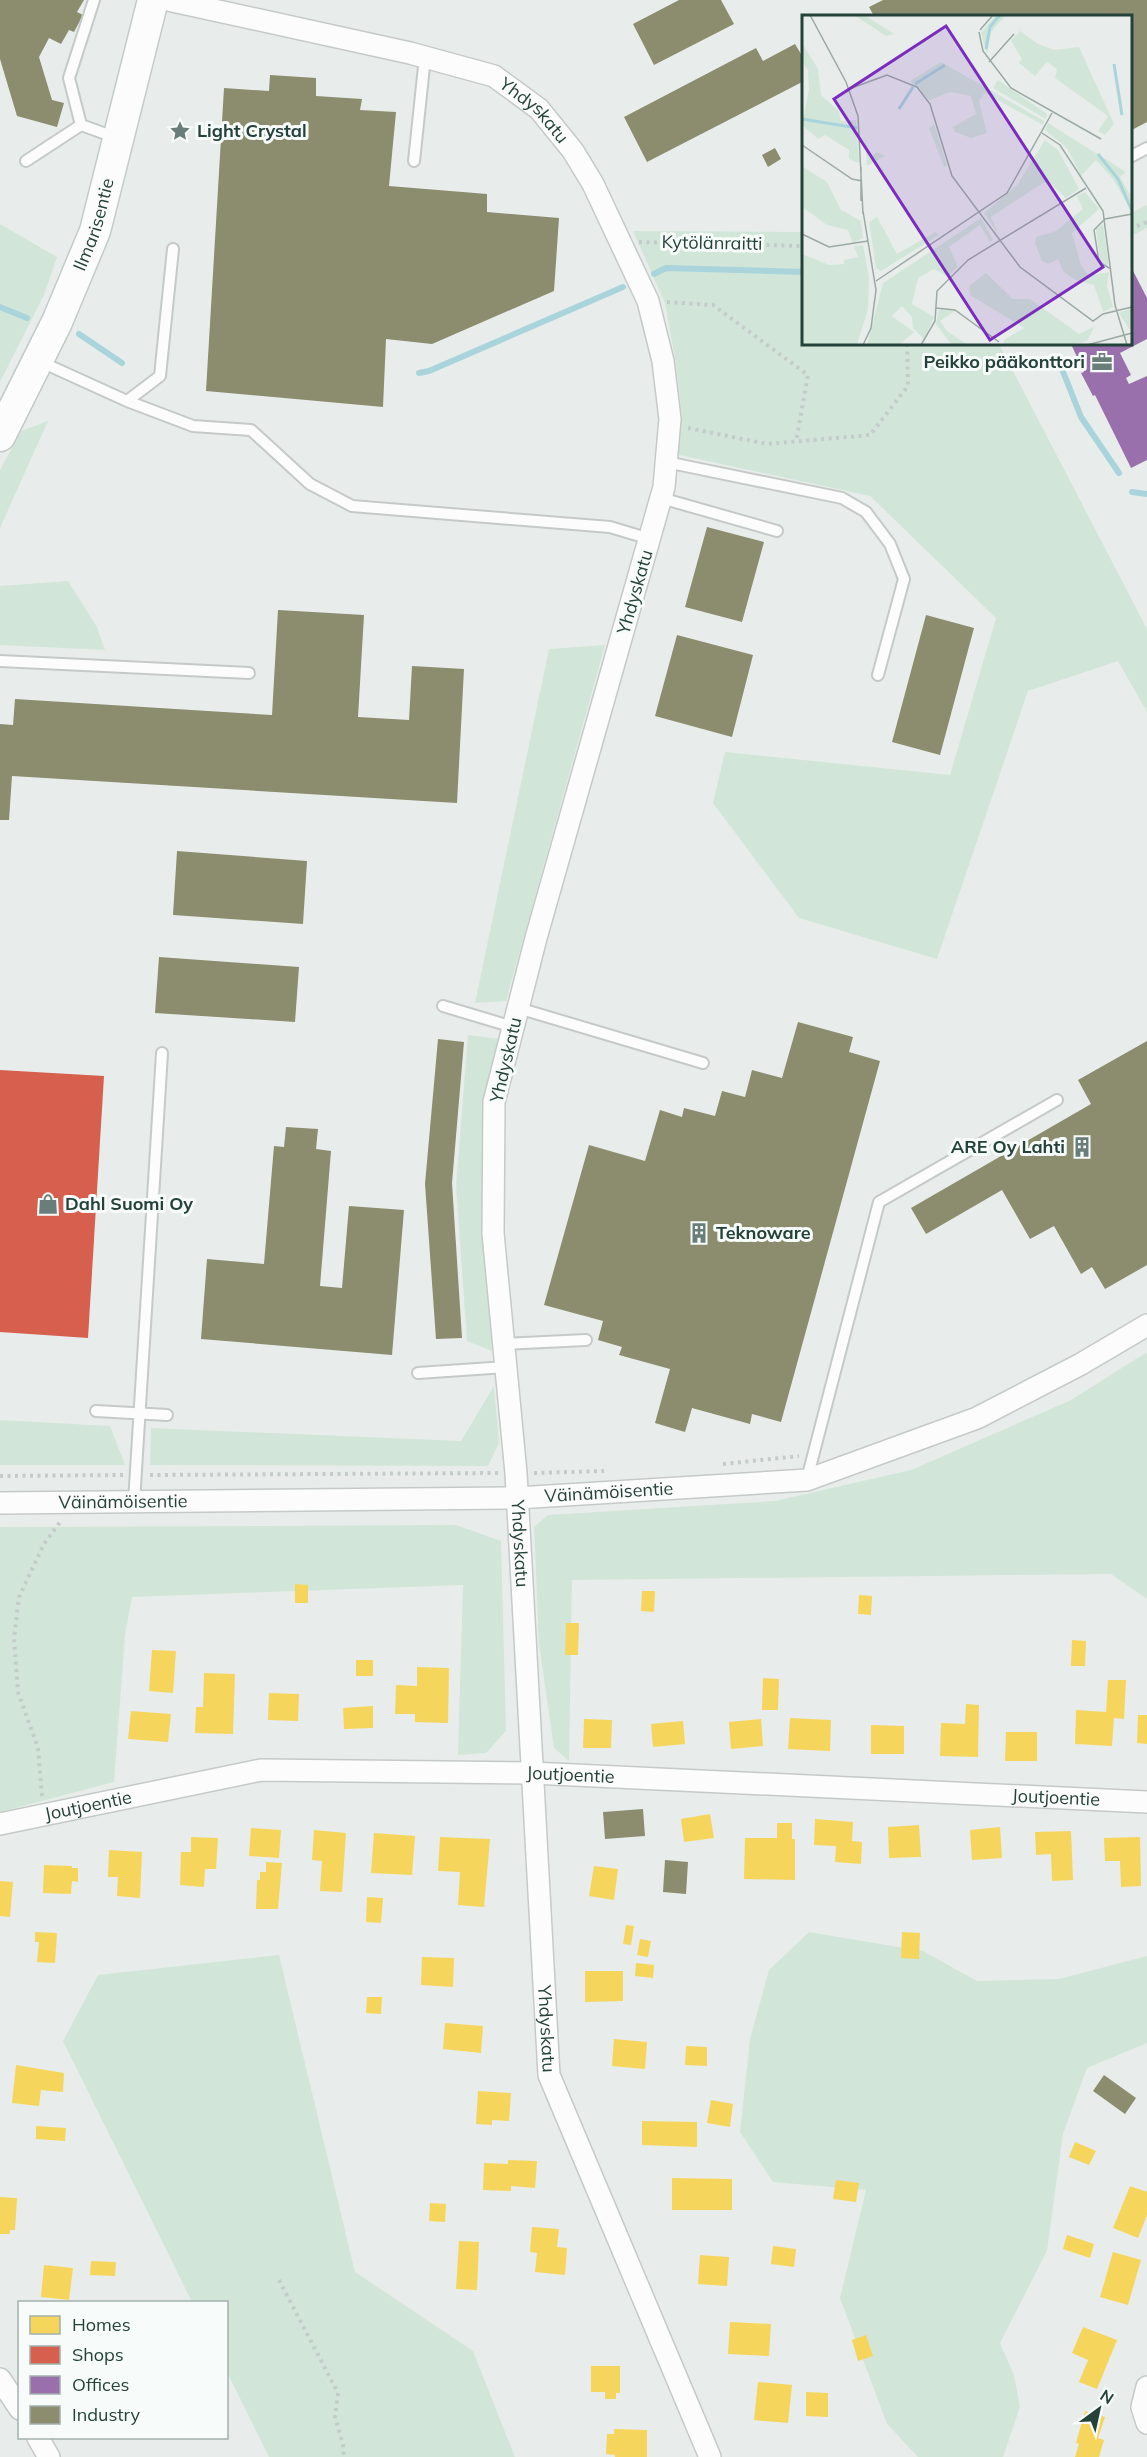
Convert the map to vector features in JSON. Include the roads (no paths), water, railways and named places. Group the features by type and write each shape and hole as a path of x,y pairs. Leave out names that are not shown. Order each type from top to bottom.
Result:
{"street":[{"name":"Ilmarisentie","path":"0,436 57,322 95,231 120,139 153,0"},
{"name":"Yhdyskatu","path":"168,0 228,6 494,76 539,109 583,167 648,302 663,361 670,424 662,498 494,1102 494,1233 518,1498 549,2074 710,2457"},
{"name":"Väinämöisentie","path":"0,1503 518,1498 807,1480 977,1418 1081,1365 1147,1325"},
{"name":"Joutjoentie","path":"0,1824 261,1770 532,1773 1147,1802"},
{"path":"0,2379 18,2406"},
{"path":"1147,2387 1142,2407 1147,2423"},
{"path":"39,2439 49,2457"}],"lane":[{"path":"81,125 69,78 94,0"},
{"path":"414,161 425,57"},
{"path":"81,125 120,139"},
{"path":"26,161 81,125"},
{"path":"1132,156 1147,148"},
{"path":"127,401 160,376 173,249"},
{"path":"38,361 127,401 193,426 251,430 310,484 352,506 610,527 650,540"},
{"path":"666,462 842,498 866,512 890,544 903,579 878,675"},
{"path":"662,498 777,531"},
{"path":"0,661 249,673"},
{"path":"443,1006 516,1017 703,1063"},
{"path":"134,1502 162,1053"},
{"path":"807,1480 879,1202 1057,1100"},
{"path":"504,1344 586,1340"},
{"path":"418,1373 506,1367"},
{"path":"96,1411 167,1415"}],"waterway":[{"path":"654,274 666,268 802,272"},
{"path":"419,373 429,371 623,287"},
{"path":"0,307 27,318"},
{"path":"79,334 122,363"},
{"path":"1060,364 1081,417 1119,473"},
{"path":"1132,492 1147,494"}],"place":[{"name":"Light Crystal","path":"180,131"},
{"name":"Peikko pääkonttori","path":"1102,362"},
{"name":"ARE Oy Lahti","path":"1082,1147"},
{"name":"Dahl Suomi Oy","path":"48,1204"},
{"name":"Teknoware","path":"699,1233"}]}
